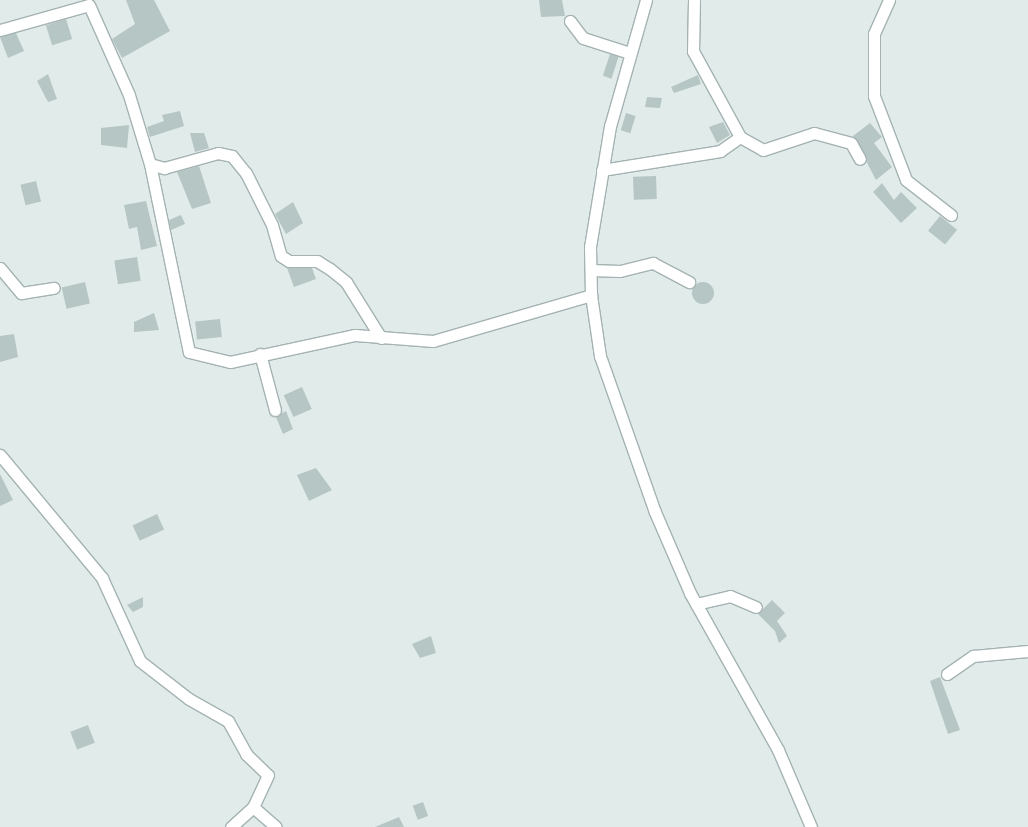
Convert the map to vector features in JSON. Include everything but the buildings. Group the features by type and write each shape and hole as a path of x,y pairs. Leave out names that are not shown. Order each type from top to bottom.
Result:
{"street":[{"path":"646,0 630,53 602,170 590,270 591,295 600,356 655,512 696,604 778,750 811,827"},
{"path":"694,0 692,51 740,137 763,150 814,133 851,143 860,159"},
{"path":"889,0 874,34 874,96 906,180 952,215"},
{"path":"0,30 83,2 95,11 129,95 150,164 189,352 230,362 324,339 381,338 433,341 591,295"},
{"path":"570,21 583,38 630,53"},
{"path":"602,170 720,151 740,137"},
{"path":"150,164 164,168 218,153 232,156 246,173 272,225 280,256 289,261 318,261 341,278 381,338"},
{"path":"590,270 620,271 653,263 689,282"},
{"path":"0,268 22,293 54,288"},
{"path":"260,354 275,410"},
{"path":"0,455 102,578 140,661 189,699 228,720 246,754 268,775 253,807 231,827"},
{"path":"696,604 730,596 756,607"},
{"path":"947,674 973,656 1028,651"},
{"path":"253,807 276,827"}]}
